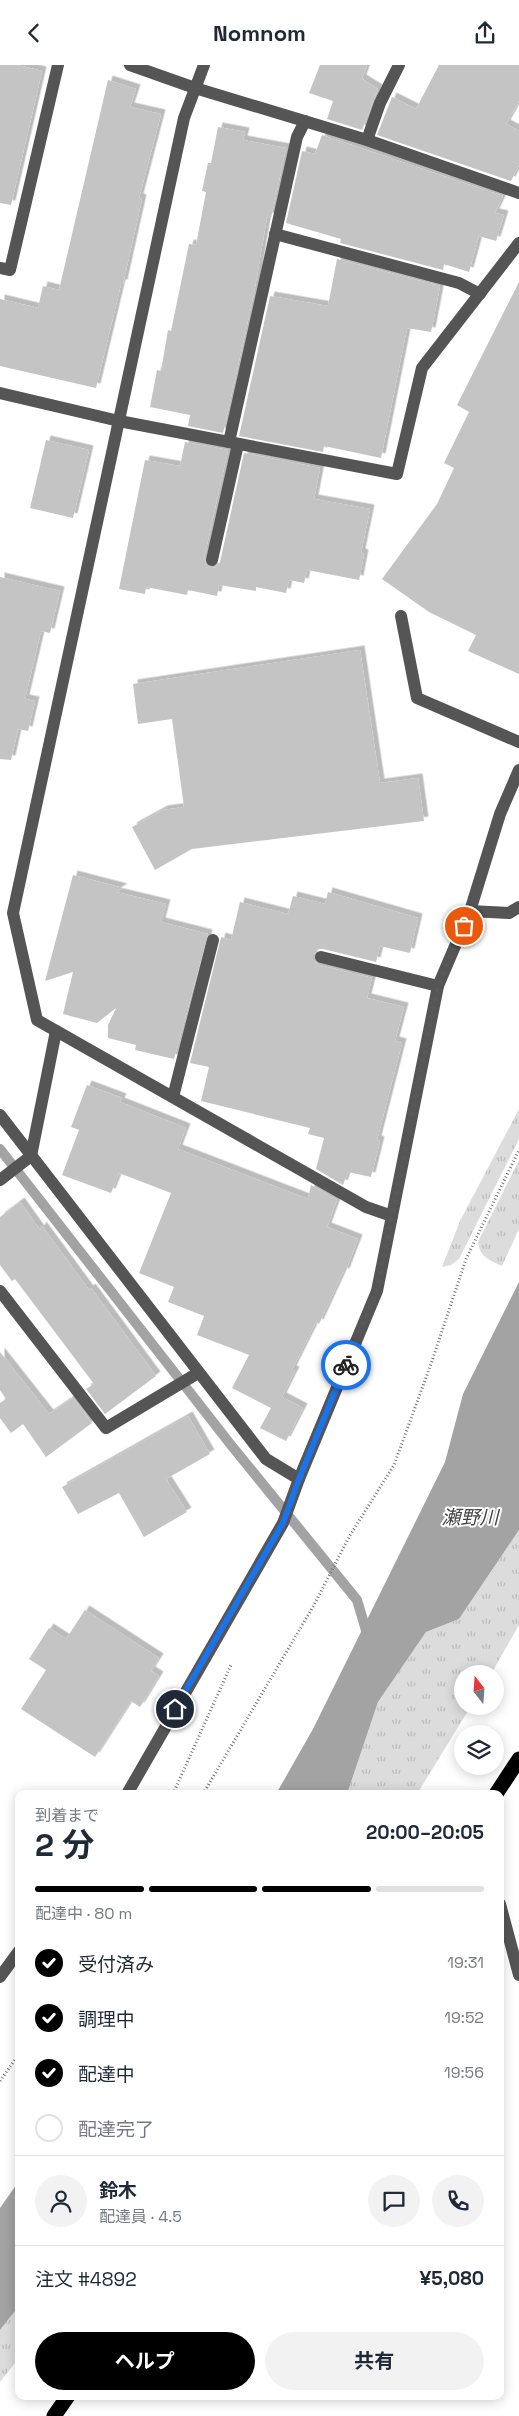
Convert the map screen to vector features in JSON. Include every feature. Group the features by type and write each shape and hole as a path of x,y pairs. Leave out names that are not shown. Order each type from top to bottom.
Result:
{"highway":[{"path":"499,1790 519,1759"},
{"path":"54,2416 65,2400"}],"street":[{"path":"0,268 10,270 58,65"},
{"path":"130,65 195,88 367,140 519,193"},
{"path":"204,65 184,118 13,913 38,1020 366,1207 392,1216"},
{"path":"367,140 380,103 399,65"},
{"path":"212,559 275,234 297,137 305,121"},
{"path":"275,234 458,283 480,294"},
{"path":"0,393 119,421 397,474 422,368 519,243"},
{"path":"401,616 417,698 519,742"},
{"path":"128,1790 283,1523 297,1484 377,1291 438,986 470,911 500,814 519,771"},
{"path":"470,911 509,913 519,907"},
{"path":"173,1097 213,940"},
{"path":"321,957 438,986"},
{"path":"2,1178 31,1156 56,1031"},
{"path":"0,1115 266,1459 297,1484"},
{"path":"0,1291 106,1428 198,1373"},
{"path":"504,1919 519,1975"},
{"path":"0,1977 15,1956"}],"path":[{"path":"205,1790 322,1589 344,1547 394,1465 431,1364 466,1259 519,1150"},
{"path":"0,2081 15,2060"}],"green space":[{"path":"519,1109 519,1139 459,1259 451,1265 442,1267 460,1221"},
{"path":"519,1160 519,1229 502,1266 483,1255 478,1242"},
{"path":"519,1530 519,1625 496,1665 454,1665 454,1715 465,1715 459,1725 454,1725 454,1734 419,1790 348,1790 378,1702 426,1632 459,1619"},
{"path":"15,2311 15,2363 0,2382 0,2330"}],"water":[{"name":"瀬野川","path":"519,1282 519,1530 459,1619 426,1632 378,1702 348,1790 278,1790 313,1729 445,1462 463,1394"},
{"path":"15,2187 15,2311 0,2330 0,2208"}],"building":[{"path":"0,65 17,65 42,71 11,205 0,203"},
{"path":"320,65 367,65 362,79 378,89 362,130 327,119 333,101 309,93"},
{"path":"439,65 519,65 519,101 506,124 519,131 519,165 511,181 377,135 392,97 416,109"},
{"path":"108,80 136,89 130,107 161,114 139,198 142,199 123,284 121,284 96,388 0,366 0,299 38,308 43,286 59,290"},
{"path":"218,127 245,132 243,140 286,148 271,218 267,217 254,293 223,433 188,426 190,415 150,407 157,370 161,371 168,330 171,331 189,244 196,245 206,192 202,191 208,163 211,163"},
{"path":"322,135 503,196 495,213 504,215 496,241 479,236 469,272 444,264 443,270 340,243 341,239 286,223 302,151 315,154"},
{"path":"337,259 440,286 431,332 407,328 381,458 324,446 323,452 239,436 270,296 328,306"},
{"path":"519,282 519,674 468,651 476,635 429,612 382,579 437,504 454,468 444,463 469,412 457,405"},
{"path":"46,440 89,450 73,518 30,508"},
{"path":"185,442 228,450 204,558 207,566 215,568 220,562 244,453 320,468 314,499 370,509 361,553 364,554 359,580 307,570 304,583 289,580 286,593 256,587 256,591 219,585 217,596 188,590 187,595 146,587 145,594 119,589 145,460 180,466"},
{"path":"0,577 60,591 50,633 41,631 25,699 35,701 28,731 18,729 11,760 0,759"},
{"path":"360,650 380,783 418,778 424,821 192,849 155,870 132,827 163,810 184,807 172,719 138,724 133,684"},
{"path":"73,875 123,888 116,892 166,904 161,922 208,934 174,1059 135,1050 136,1045 108,1038 108,1025 116,1008 97,1023 63,1014 73,972 45,981"},
{"path":"328,892 418,918 410,953 380,946 376,962 323,949 318,949 313,955 313,960 319,965 372,978 367,998 404,1007 395,1041 402,1043 377,1140 380,1141 371,1177 348,1172 343,1185 316,1169 324,1138 308,1134 310,1128 201,1101 209,1067 190,1063 221,937 231,940 240,902 288,914 293,896 325,904"},
{"path":"87,1085 122,1098 120,1102 186,1128 178,1149 308,1199 311,1185 337,1200 327,1227 358,1239 345,1273 343,1272 319,1324 316,1322 292,1370 295,1371 282,1397 303,1408 286,1441 260,1428 271,1408 232,1388 249,1355 197,1335 204,1316 168,1302 174,1287 139,1273 171,1193 119,1173 111,1193 62,1175 79,1130 71,1127"},
{"path":"20,1202 40,1230 42,1226 89,1290 91,1288 156,1376 105,1414 86,1389 94,1384 15,1279 12,1281 0,1265 0,1217"},
{"path":"0,1352 49,1414 73,1398 92,1423 46,1457 23,1424 11,1433 0,1418 0,1403 6,1399 0,1390"},
{"path":"188,1416 210,1454 166,1479 187,1512 144,1537 119,1493 78,1514 62,1487"},
{"path":"85,1610 159,1658 151,1671 159,1676 140,1707 131,1701 95,1757 21,1709 46,1670 29,1659 49,1628 66,1639"}],"waterway":[{"path":"0,1149 231,1445 357,1600 368,1637"}],"way so far":[{"path":"346,1365 377,1291 438,986 464,926"}],"route":[{"path":"175,1709 283,1523 346,1365"}]}
